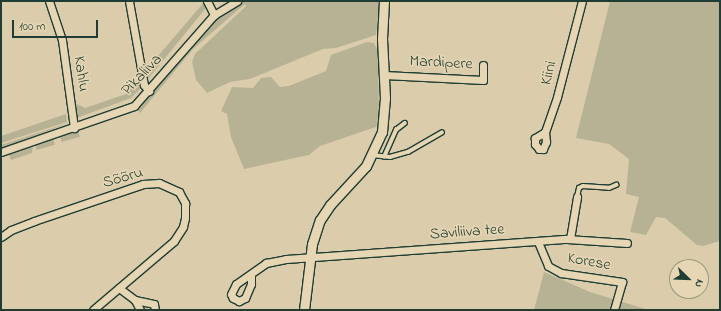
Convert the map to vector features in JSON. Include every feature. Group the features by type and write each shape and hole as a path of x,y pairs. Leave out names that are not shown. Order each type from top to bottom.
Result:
{"street":[{"name":"Kahlu","path":"49,1 62,40 74,128"},
{"path":"129,1 144,85 149,91"},
{"path":"208,1 214,15"},
{"name":"Pikaliiva","path":"1,152 127,109 149,91 214,15 237,1"},
{"path":"304,310 309,257 315,232 324,213 372,155 384,119 384,1"},
{"name":"Kiini","path":"545,132 535,138 535,144 541,150 546,142 545,132 557,97 582,1"},
{"name":"Mardipere","path":"384,75 483,80 483,66"},
{"name":"Sõõru","path":"1,237 11,230 34,221 143,184 167,185 180,192 185,203 183,227 174,241 93,310"},
{"path":"570,239 576,197"},
{"name":"Saviliiva tee","path":"251,274 266,263 309,257 570,239 627,243"},
{"name":"Korese","path":"538,242 548,266 561,273 622,282 614,310"},
{"path":"119,288 135,300 154,304 155,310"},
{"path":"135,300 140,310"}],"lane":[{"path":"384,157 396,130 405,123"},
{"path":"372,155 384,157 408,152 442,132"},
{"path":"576,197 579,188 583,186 609,188 616,185"}],"shaded area":[{"path":"205,1 206,8 148,79 146,70"},
{"path":"243,1 380,1 376,35 336,48 323,49 250,79 230,82 207,93 196,80 192,62 195,54 246,6 245,4 193,49 140,113 136,107 166,77 209,25 226,10"},
{"path":"610,1 720,1 720,241 703,246 697,245 665,218 656,217 646,235 630,232 639,197 626,194 629,159 609,144 576,138"},
{"path":"367,42 374,43 378,51 379,114 376,127 320,146 309,155 244,169 231,137 227,114 221,111 232,87 253,88 261,78 271,77 280,87 289,86 326,71 331,55"},
{"path":"140,77 142,87 131,98 74,119 73,106 77,104 85,108 126,94"},
{"path":"66,114 67,122 1,143 1,136"},
{"path":"71,122 4,148 1,147 1,145"},
{"path":"78,130 80,137 62,142 60,135"},
{"path":"53,138 55,145 37,150 35,143"},
{"path":"33,145 32,153 11,160 8,153"},
{"path":"544,272 590,292 649,310 534,310"}]}
